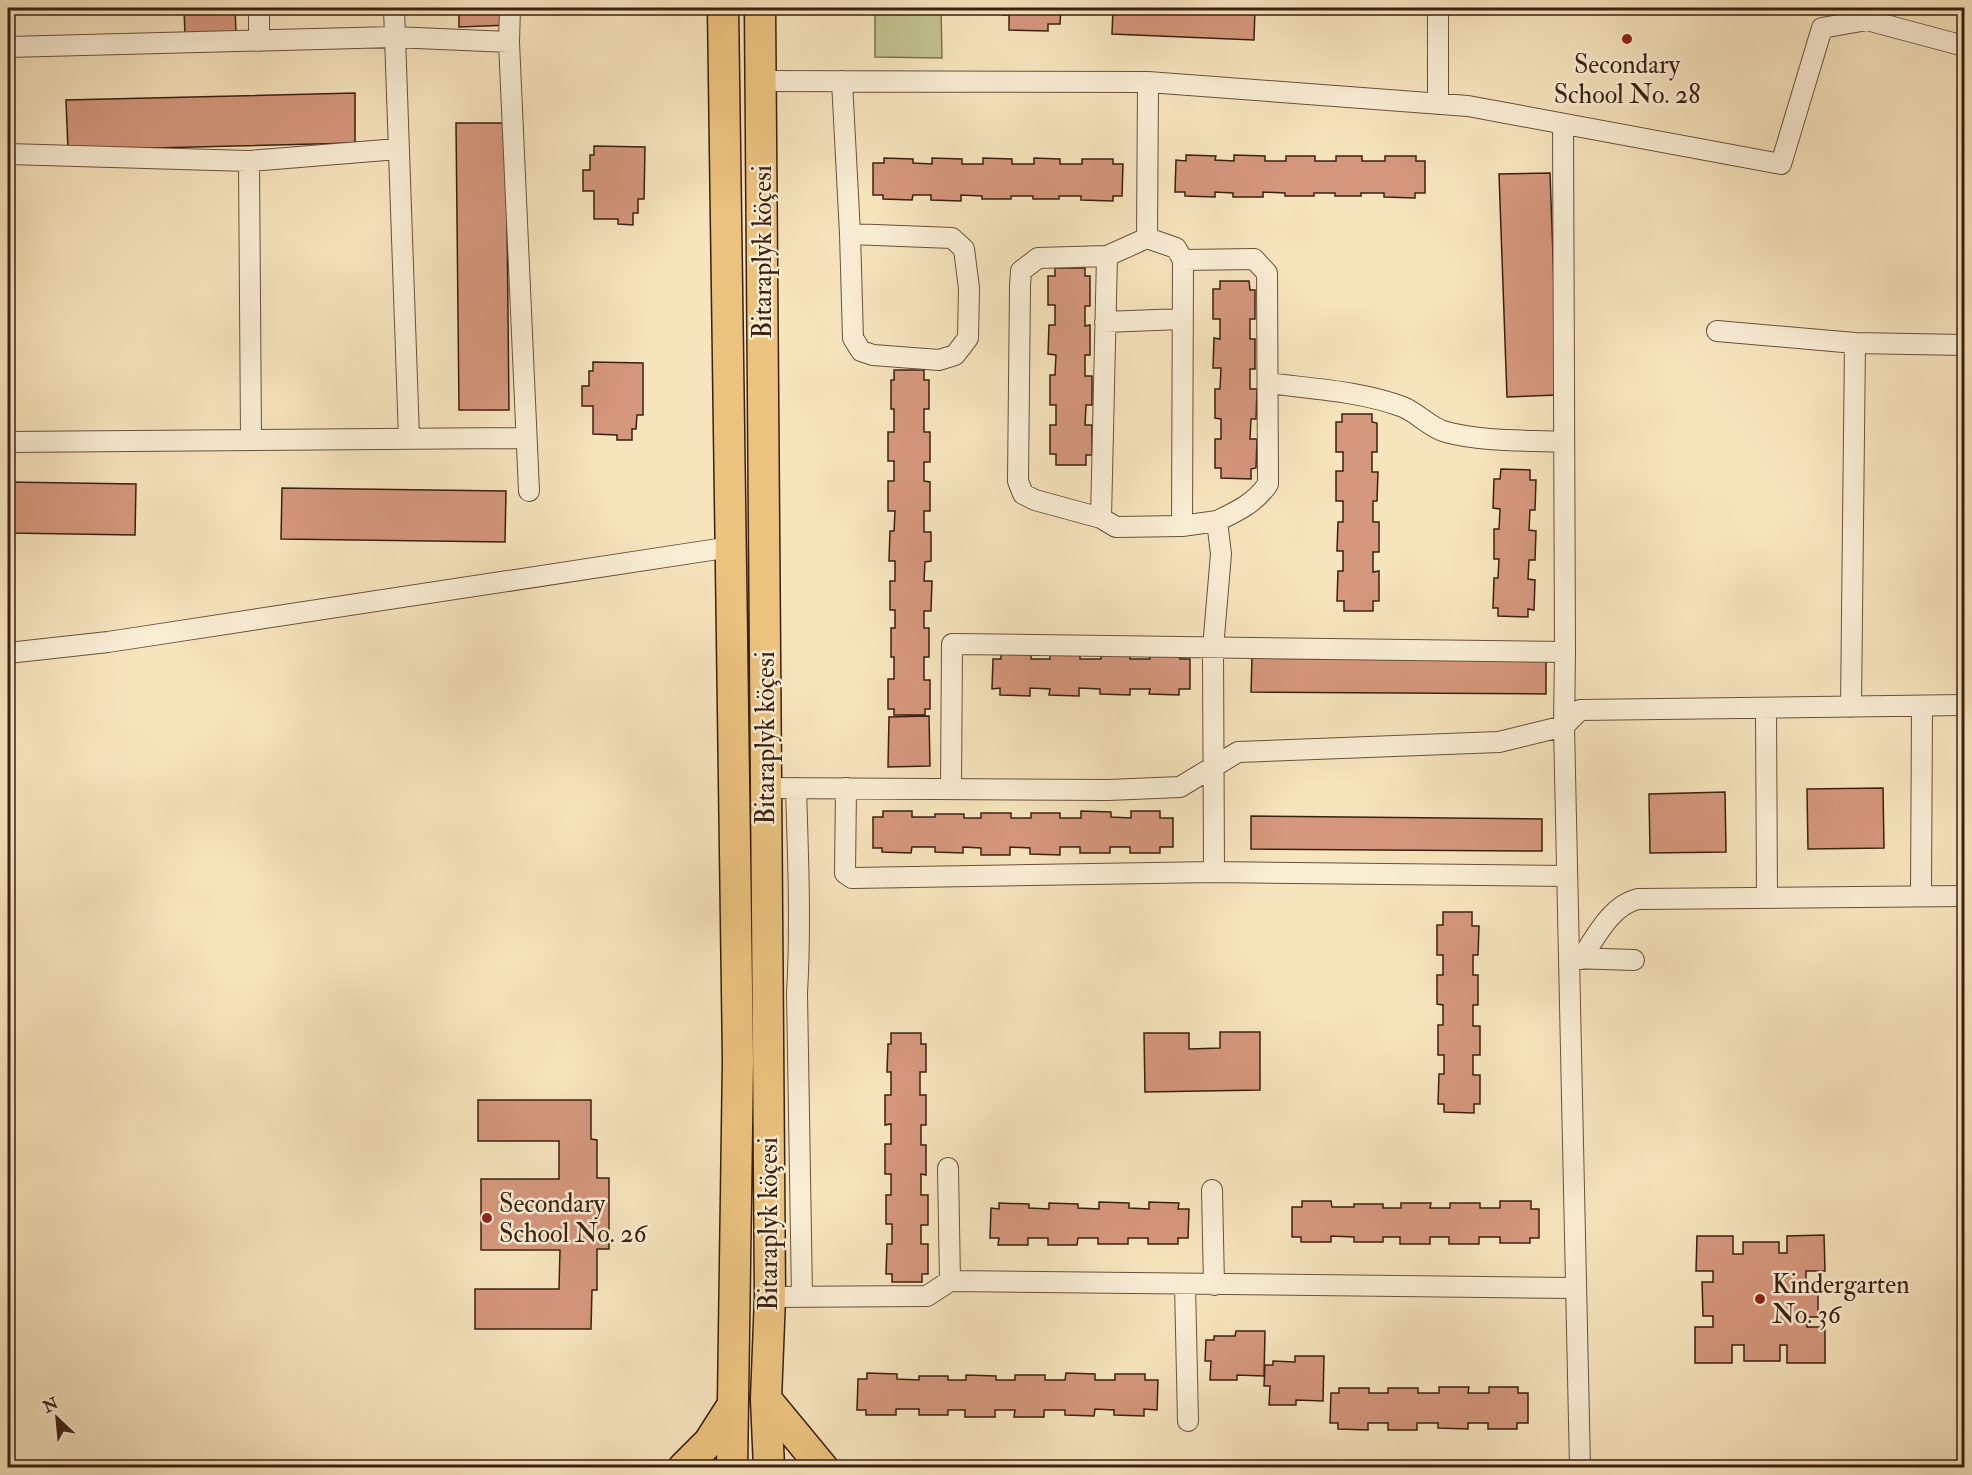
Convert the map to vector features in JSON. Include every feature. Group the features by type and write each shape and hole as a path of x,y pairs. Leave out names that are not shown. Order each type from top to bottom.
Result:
{"highway":[{"name":"Bitaraplyk köçesi","path":"723,8 738,1060 732,1467"},
{"name":"Bitaraplyk köçesi","path":"760,8 770,1297 766,1399 769,1467"},
{"path":"766,1399 823,1467"},
{"path":"683,1467 709,1442 732,1406"}],"street":[{"path":"259,8 259,41"},
{"path":"394,8 409,438"},
{"path":"510,8 509,42 529,491"},
{"path":"1437,8 1438,104"},
{"path":"760,81 1148,82 1468,106 1781,164 1822,28 1867,20 1965,46"},
{"path":"8,47 394,37 509,42"},
{"path":"842,81 853,338 861,351 873,355 939,360 955,355 968,338 969,288 964,249 952,238 850,234"},
{"path":"1147,238 1148,82"},
{"path":"1563,124 1564,726 1567,876 1575,958 1576,1288 1580,1467"},
{"path":"8,154 249,161 399,149"},
{"path":"249,161 251,440"},
{"path":"1182,526 1183,260 1176,248 1147,238 1107,256 1038,258 1021,271 1017,482 1023,494 1035,500 1101,518 1116,527 1182,526 1217,521 1259,497 1268,484 1267,273 1254,259 1183,260"},
{"path":"1101,518 1107,256"},
{"path":"1105,322 1181,319"},
{"path":"1718,332 1855,343 1965,345"},
{"path":"1851,707 1855,343"},
{"path":"1268,383 1355,395 1386,402 1405,408 1444,432 1482,437 1564,442"},
{"path":"8,441 526,438"},
{"path":"1214,872 1213,648 1221,554 1217,521"},
{"path":"8,653 108,642 731,547"},
{"path":"951,789 952,645 1565,652"},
{"path":"766,788 1108,790 1180,787 1238,752 1499,741 1564,726 1580,710 1965,705"},
{"path":"1921,896 1922,706"},
{"path":"1766,708 1767,898"},
{"path":"796,788 799,887 797,993 802,1297"},
{"path":"846,788 845,873 852,878 1214,872 1567,876"},
{"path":"1575,958 1614,913 1628,901 1638,899 1965,896"},
{"path":"1575,958 1634,960"},
{"path":"948,1168 950,1281"},
{"path":"1212,1190 1214,1285"},
{"path":"770,1297 927,1296 950,1281 1576,1288"},
{"path":"1185,1285 1188,1421"}],"green space":[{"path":"875,8 941,8 942,58 875,57"}],"building":[{"path":"184,8 235,8 236,34 185,36"},
{"path":"459,8 510,8 510,25 459,27"},
{"path":"1003,8 1061,8 1060,24 1048,24 1048,31 1009,30 1009,15 1003,15"},
{"path":"1113,8 1255,8 1254,40 1112,34"},
{"path":"355,93 355,143 68,150 66,100"},
{"path":"456,123 506,123 509,410 459,410"},
{"path":"594,146 645,147 644,199 638,199 638,213 633,213 633,225 618,224 618,219 594,219 594,191 583,191 583,170 590,170 590,155 594,155"},
{"path":"1186,155 1216,156 1215,160 1234,161 1234,155 1265,156 1265,161 1286,161 1286,156 1315,156 1315,161 1336,161 1336,156 1362,156 1362,161 1385,161 1385,156 1416,156 1416,161 1425,161 1425,193 1415,193 1415,198 1384,197 1384,193 1361,193 1361,196 1314,193 1314,196 1285,196 1285,193 1263,192 1263,197 1233,197 1233,193 1215,192 1215,197 1185,196 1185,192 1175,192 1176,160 1186,161"},
{"path":"884,158 913,159 913,163 932,164 932,158 962,159 962,164 983,164 983,158 1012,159 1012,164 1034,164 1034,158 1060,159 1060,164 1082,164 1082,159 1113,159 1113,164 1123,164 1122,196 1113,196 1113,201 1081,200 1081,196 1059,196 1059,199 1011,196 1011,199 982,199 982,196 961,195 961,201 931,200 931,195 913,195 912,200 883,199 883,195 873,195 873,163 884,163"},
{"path":"1550,173 1558,395 1507,397 1499,174"},
{"path":"1055,268 1085,268 1085,276 1090,276 1090,306 1085,306 1085,326 1090,325 1090,355 1085,355 1085,376 1092,376 1092,405 1086,405 1085,425 1092,425 1092,455 1086,455 1086,465 1056,465 1056,454 1050,454 1050,425 1056,425 1056,405 1050,405 1050,375 1055,375 1056,355 1048,354 1049,325 1055,325 1055,305 1048,305 1048,276 1055,276"},
{"path":"1220,281 1249,281 1250,290 1255,290 1255,319 1250,319 1250,339 1255,339 1255,369 1250,369 1250,389 1257,389 1256,419 1251,419 1250,439 1257,439 1256,468 1251,469 1251,479 1221,478 1221,468 1215,468 1215,439 1221,439 1221,419 1215,418 1215,389 1220,389 1221,368 1213,368 1214,338 1220,339 1220,319 1213,319 1213,289 1220,289"},
{"path":"593,362 643,363 643,415 637,415 636,429 632,429 632,440 617,440 617,435 593,434 593,406 582,406 582,386 589,386 589,371 593,371"},
{"path":"894,370 924,370 924,380 929,380 929,409 924,409 924,432 930,432 930,462 924,462 924,481 930,482 930,511 924,511 924,532 931,532 931,561 925,562 924,581 932,581 931,611 924,611 924,628 929,628 929,657 924,657 924,680 930,680 930,709 925,709 925,715 894,715 894,709 888,709 888,679 894,679 891,628 895,628 895,610 890,610 890,581 895,581 895,561 889,561 890,531 894,531 895,511 888,511 888,481 894,481 894,461 888,461 888,432 894,432 891,380 894,380"},
{"path":"1342,414 1372,414 1372,422 1377,423 1377,452 1372,452 1372,472 1378,472 1377,501 1373,501 1373,522 1379,522 1379,552 1373,552 1373,572 1379,571 1379,601 1373,601 1373,611 1344,611 1344,601 1337,601 1338,571 1343,571 1343,551 1337,551 1338,522 1343,522 1343,501 1336,501 1336,471 1343,471 1343,452 1336,452 1336,422 1342,422"},
{"path":"1501,469 1530,470 1530,480 1536,480 1535,510 1530,510 1529,530 1536,531 1535,560 1529,560 1528,579 1535,580 1534,610 1528,609 1528,617 1498,616 1498,608 1493,608 1494,578 1498,578 1499,559 1494,559 1494,529 1499,529 1500,509 1493,508 1494,479 1500,479"},
{"path":"8,482 136,484 135,535 8,533"},
{"path":"282,488 506,491 505,542 281,539"},
{"path":"1101,652 1130,653 1130,659 1150,659 1150,653 1180,653 1180,659 1190,659 1190,689 1179,689 1179,695 1149,694 1150,689 1130,689 1130,695 1100,694 1100,689 1079,688 1079,696 1049,695 1050,689 1030,688 1030,696 1000,695 1000,688 992,689 993,659 1001,659 1001,654 1031,654 1031,659 1050,659 1050,653 1080,654 1080,659 1101,659"},
{"path":"1252,658 1546,661 1546,694 1251,692"},
{"path":"929,716 930,766 888,767 889,717"},
{"path":"1883,788 1884,848 1808,849 1807,789"},
{"path":"1725,792 1726,852 1650,853 1649,794"},
{"path":"883,811 912,811 912,817 964,814 964,818 981,818 981,813 1011,813 1011,818 1031,818 1031,813 1060,813 1060,818 1081,818 1081,811 1111,812 1111,817 1131,818 1131,811 1160,811 1160,818 1173,818 1173,847 1160,847 1160,853 1130,853 1130,847 1110,847 1110,853 1080,853 1080,847 1060,847 1060,855 1030,854 1030,848 1010,847 1010,855 981,855 981,848 963,847 963,853 935,852 935,847 912,847 911,853 882,852 882,848 873,848 873,817 883,817"},
{"path":"1251,816 1542,819 1542,851 1251,849"},
{"path":"1443,912 1472,912 1472,926 1479,926 1478,955 1473,955 1473,975 1478,975 1478,1005 1473,1005 1473,1026 1480,1026 1480,1055 1473,1055 1473,1075 1480,1075 1480,1104 1474,1104 1474,1113 1444,1112 1444,1104 1438,1104 1439,1074 1444,1074 1444,1055 1438,1055 1438,1025 1443,1025 1443,1005 1437,1004 1437,975 1443,975 1443,955 1437,955 1437,925 1443,925"},
{"path":"1220,1032 1260,1032 1260,1090 1145,1092 1144,1033 1189,1033 1189,1049 1220,1048"},
{"path":"891,1033 921,1033 921,1044 926,1044 926,1072 920,1072 920,1095 926,1095 926,1125 921,1125 921,1145 926,1145 926,1175 921,1174 921,1195 928,1195 928,1225 921,1225 921,1244 928,1244 928,1274 922,1274 922,1282 892,1282 892,1274 886,1274 887,1244 892,1244 892,1224 886,1224 886,1195 891,1195 891,1174 885,1174 885,1144 891,1144 891,1124 885,1125 885,1095 891,1095 891,1072 887,1072 888,1044 891,1044"},
{"path":"478,1100 591,1100 591,1139 597,1140 597,1178 609,1178 609,1249 597,1249 597,1290 592,1290 591,1329 475,1329 475,1289 559,1289 560,1250 481,1250 481,1179 559,1179 559,1141 478,1141"},
{"path":"1302,1201 1331,1201 1332,1207 1383,1204 1383,1208 1401,1208 1401,1203 1431,1203 1430,1208 1450,1208 1450,1203 1480,1203 1480,1208 1500,1208 1500,1201 1531,1201 1531,1209 1539,1209 1539,1238 1530,1238 1530,1243 1500,1243 1500,1237 1479,1237 1479,1244 1449,1244 1449,1237 1430,1237 1430,1244 1400,1244 1400,1237 1383,1237 1383,1242 1354,1242 1354,1237 1331,1236 1331,1242 1301,1242 1301,1237 1292,1237 1292,1207 1302,1207"},
{"path":"1099,1202 1129,1203 1129,1208 1149,1209 1149,1202 1179,1203 1178,1209 1189,1209 1188,1238 1178,1238 1178,1244 1148,1244 1148,1238 1128,1238 1128,1244 1098,1244 1098,1238 1078,1238 1077,1245 1048,1245 1048,1238 1028,1238 1028,1245 998,1245 999,1238 990,1238 991,1208 999,1209 999,1203 1029,1204 1029,1208 1049,1209 1049,1203 1078,1204 1078,1208 1099,1209"},
{"name":"Kindergarten No. 36","path":"1824,1235 1825,1271 1806,1271 1806,1283 1818,1283 1818,1317 1807,1317 1807,1327 1825,1327 1825,1363 1787,1363 1787,1345 1780,1345 1780,1361 1744,1361 1744,1345 1732,1345 1732,1363 1695,1363 1695,1327 1713,1327 1713,1316 1703,1316 1702,1282 1713,1282 1713,1271 1696,1271 1697,1236 1733,1236 1733,1254 1743,1254 1743,1242 1779,1242 1779,1253 1787,1253 1787,1236"},
{"path":"1236,1331 1265,1331 1264,1376 1237,1375 1237,1380 1210,1380 1211,1361 1205,1361 1206,1340 1214,1340 1214,1336 1235,1336"},
{"path":"1295,1356 1324,1356 1323,1401 1296,1400 1296,1405 1269,1405 1270,1386 1264,1386 1265,1365 1273,1365 1273,1361 1295,1362"},
{"path":"867,1373 897,1374 897,1379 919,1380 919,1376 948,1376 948,1380 966,1380 966,1375 996,1376 996,1380 1015,1380 1015,1375 1045,1375 1045,1380 1065,1380 1066,1373 1095,1374 1095,1380 1115,1380 1115,1374 1145,1374 1145,1380 1158,1380 1157,1410 1144,1409 1144,1416 1114,1415 1114,1410 1095,1409 1094,1416 1065,1415 1065,1410 1044,1410 1044,1417 1014,1417 1015,1410 995,1410 995,1417 965,1417 965,1410 948,1410 948,1415 919,1415 919,1409 896,1409 896,1415 866,1415 866,1410 857,1410 858,1379 867,1379"},
{"path":"1439,1387 1469,1387 1468,1393 1489,1393 1489,1387 1518,1387 1518,1393 1528,1393 1528,1423 1517,1423 1517,1429 1488,1429 1488,1423 1468,1423 1468,1429 1438,1428 1438,1423 1417,1423 1417,1430 1388,1430 1388,1423 1368,1423 1368,1430 1338,1429 1338,1423 1330,1423 1331,1393 1339,1393 1339,1388 1369,1388 1369,1393 1388,1393 1388,1388 1418,1388 1418,1393 1439,1393"}],"place":[{"name":"Secondary School No. 28","path":"1627,39"},
{"name":"Secondary School No. 26","path":"487,1218"},
{"name":"Kindergarten No. 36","path":"1760,1299"}]}
